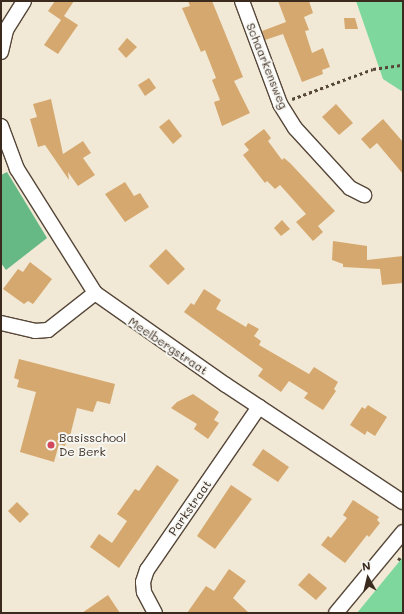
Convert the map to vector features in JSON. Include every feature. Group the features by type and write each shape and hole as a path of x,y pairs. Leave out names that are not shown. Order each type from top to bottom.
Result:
{"street":[{"path":"1,52 4,33 24,1"},
{"name":"Schaarkensweg","path":"242,1 280,104 295,128 335,174 350,188 364,194"},
{"name":"Meelbergstraat","path":"1,126 17,168 95,293 259,407 403,502"},
{"path":"1,323 35,331 48,330 95,293"},
{"name":"Parkstraat","path":"155,613 144,592 143,582 147,570 259,407"},
{"path":"336,613 403,532"}],"path":[{"path":"280,104 373,69 403,64"}],"green space":[{"path":"356,1 403,1 403,92 383,79"},
{"path":"7,172 47,238 6,270 1,263 1,175"},
{"path":"403,557 403,613 357,613"}],"building":[{"path":"55,1 74,1 64,16 78,25 58,54 44,45 61,20 48,11"},
{"path":"188,1 212,1 243,77 234,81 250,113 222,126 214,102 220,100 212,80 216,78 205,50 201,52 182,8 190,6"},
{"path":"278,1 309,1 313,13 304,17 309,30 305,31 312,53 323,48 330,67 322,70 323,74 302,82 283,34 265,40 262,31 286,22"},
{"path":"344,18 355,18 358,29 345,29"},
{"path":"127,38 137,47 126,58 118,49"},
{"path":"149,78 156,88 145,96 138,85"},
{"path":"51,99 63,154 83,141 91,153 83,158 95,175 78,186 68,172 69,180 45,145 38,147 30,119 37,117 33,104"},
{"path":"336,104 353,123 339,135 322,117"},
{"path":"169,119 182,136 173,144 159,127"},
{"path":"383,119 403,142 403,174 377,143 370,149 361,139"},
{"path":"264,129 271,138 268,141 282,160 284,158 290,163 335,211 318,226 323,232 313,241 296,222 306,214 280,185 275,189 267,181 265,183 243,155 249,150 244,144"},
{"path":"125,182 134,196 140,193 149,207 125,222 105,194"},
{"path":"282,220 290,229 281,236 274,228"},
{"path":"333,241 367,246 367,260 403,256 403,283 382,285 380,269 343,267 343,264 332,260"},
{"path":"166,249 185,269 168,285 149,266"},
{"path":"30,262 52,279 33,304 28,301 24,304 3,289 18,269 23,272"},
{"path":"204,289 221,300 216,309 246,327 248,323 259,329 254,336 261,341 259,345 309,374 314,367 338,382 334,389 336,391 323,410 304,398 308,393 289,381 281,392 258,376 263,369 184,312 191,303 194,305"},
{"path":"19,359 115,384 110,404 97,401 93,412 77,408 69,440 67,439 65,446 59,444 54,462 20,452 36,392 17,387 19,380 14,378"},
{"path":"193,394 219,412 214,420 219,423 208,439 194,429 197,424 171,408 177,402"},
{"path":"368,405 387,417 375,436 367,431 365,435 350,425 362,407 365,409"},
{"path":"263,449 289,467 278,482 252,465"},
{"path":"157,465 179,480 119,568 90,547 99,534 112,543 127,521 117,514 135,489 139,491"},
{"path":"231,485 252,499 215,549 197,536"},
{"path":"353,500 379,517 377,520 380,523 369,537 367,535 345,563 321,545 328,536 331,538 347,518 343,515"},
{"path":"17,502 29,514 20,523 8,511"},
{"path":"229,569 246,581 233,598 249,613 187,613 206,586 214,591"},
{"path":"309,573 327,588 316,600 298,585"},
{"path":"108,595 120,613 82,613"}],"place":[{"name":"Basisschool De Berk","path":"51,445"}]}
